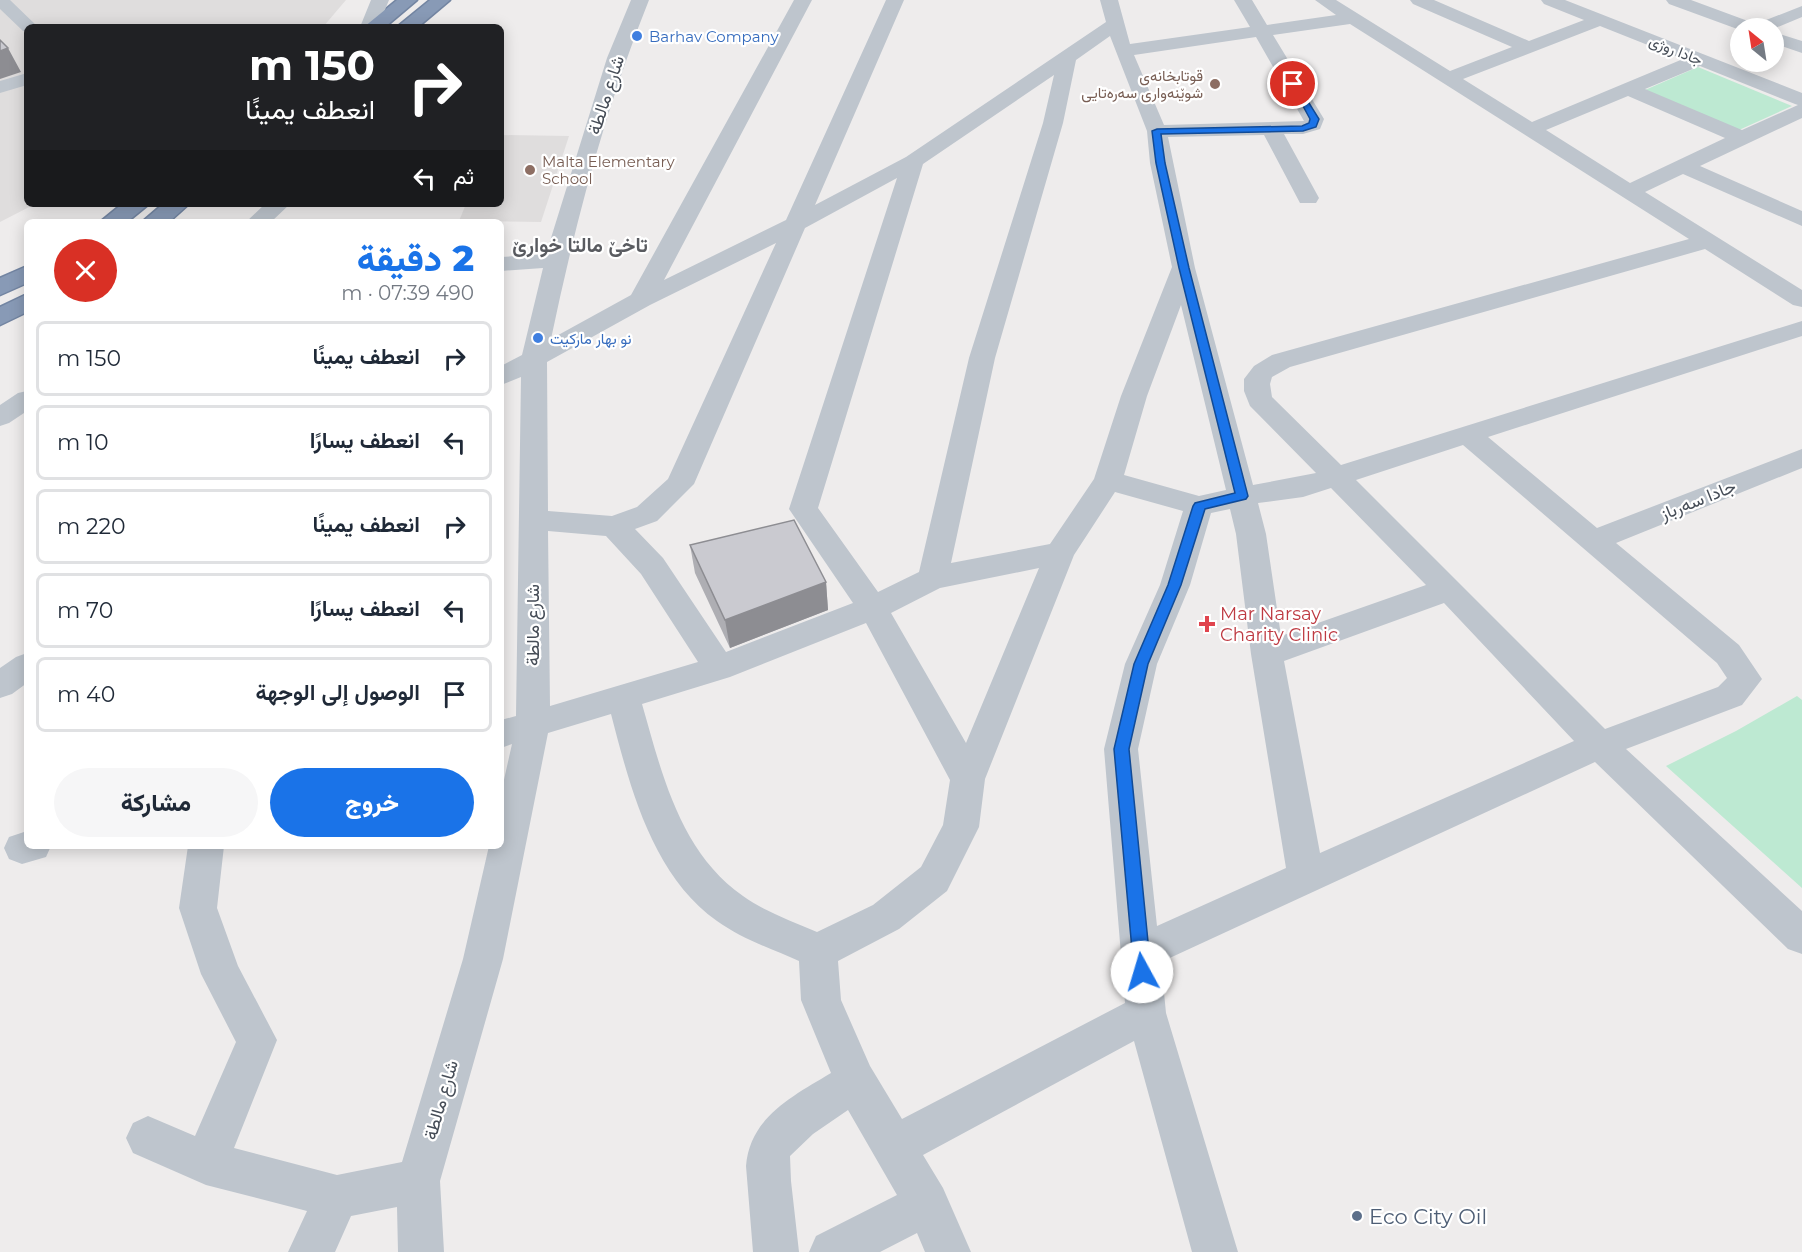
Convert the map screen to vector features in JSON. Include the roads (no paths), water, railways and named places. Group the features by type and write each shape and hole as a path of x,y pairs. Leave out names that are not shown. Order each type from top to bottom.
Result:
{"highway":[{"path":"375,24 408,0"},
{"path":"410,24 441,0"},
{"path":"115,219 133,207"},
{"path":"158,219 173,207"},
{"path":"0,288 24,275"},
{"path":"0,317 24,304"}],"street":[{"path":"0,0 26,24"},
{"path":"372,24 380,0"},
{"name":"شارع مالطة","path":"421,1252 418,1181 483,960 533,726 534,360 556,260 615,58 640,0"},
{"path":"641,300 803,0"},
{"path":"533,520 614,526 647,514 680,484 895,0"},
{"path":"1157,131 1303,128 1313,125 1314,119 1243,0"},
{"path":"1324,0 1802,300"},
{"path":"1419,0 1528,47"},
{"name":"جادا روژی","path":"1550,0 1802,100"},
{"path":"1675,0 1730,20"},
{"path":"1784,18 1802,11"},
{"path":"504,375 641,300 794,225 913,161 1067,57 1113,12 1123,51 1157,131 1161,163 1184,268 1251,534 1267,654 1306,878"},
{"path":"1123,51 1353,18"},
{"path":"1448,78 1599,20"},
{"path":"1784,41 1801,47"},
{"path":"1784,55 1801,47"},
{"path":"933,578 982,358 1053,123 1067,57"},
{"path":"1532,129 1700,60"},
{"path":"1740,75 1746,72"},
{"path":"0,87 24,80"},
{"path":"1629,89 1742,138"},
{"path":"1629,191 1802,110"},
{"path":"1271,129 1308,198"},
{"path":"913,161 803,509 873,608 968,779"},
{"path":"1683,166 1802,219"},
{"path":"261,219 275,207"},
{"path":"1707,241 1281,361 1260,372 1254,384 1258,400 1449,589 1599,745 1802,936"},
{"path":"504,264 556,260"},
{"path":"818,951 886,917 934,879 962,827 968,779 1060,553 1108,480 1134,396 1184,268"},
{"path":"1108,480 1199,506 1242,496 1303,487 1469,436 1802,328"},
{"path":"0,417 24,401"},
{"path":"1140,952 1599,745 1730,696 1746,679 1728,654 1469,436"},
{"name":"جادا سەرباز","path":"1593,541 1802,458"},
{"path":"1199,506 1175,585 1141,664 1121,749 1146,1013 1215,1252"},
{"path":"614,526 652,566 719,668"},
{"path":"504,733 719,668 873,608 933,578 1060,553"},
{"path":"1267,654 1449,589"},
{"path":"0,685 24,668"},
{"path":"623,697 655,810 697,878 720,902 756,923 818,951"},
{"path":"206,849 198,908 221,974 257,1040 206,1163"},
{"path":"818,951 821,1000 855,1081 927,1204 948,1252"},
{"path":"893,1148 1146,1013"},
{"path":"776,1252 768,1168 770,1148 783,1132 855,1081"},
{"path":"148,1138 206,1163 337,1197 418,1181"},
{"path":"311,1252 337,1197"},
{"path":"832,1252 927,1204"}],"place":[{"name":"Barhav Company","path":"637,36"},
{"name":"قوتابخانەی شوێنەواری سەرەتایی","path":"1215,84"},
{"name":"Malta Elementary School","path":"530,170"},
{"name":"نو بهار ماركيت","path":"538,338"},
{"name":"Mar Narsay Charity Clinic","path":"1207,624"},
{"name":"Eco City Oil","path":"1357,1216"}],"district":[{"name":"تاخێ مالتا خوارێ","path":"580,245"}]}
